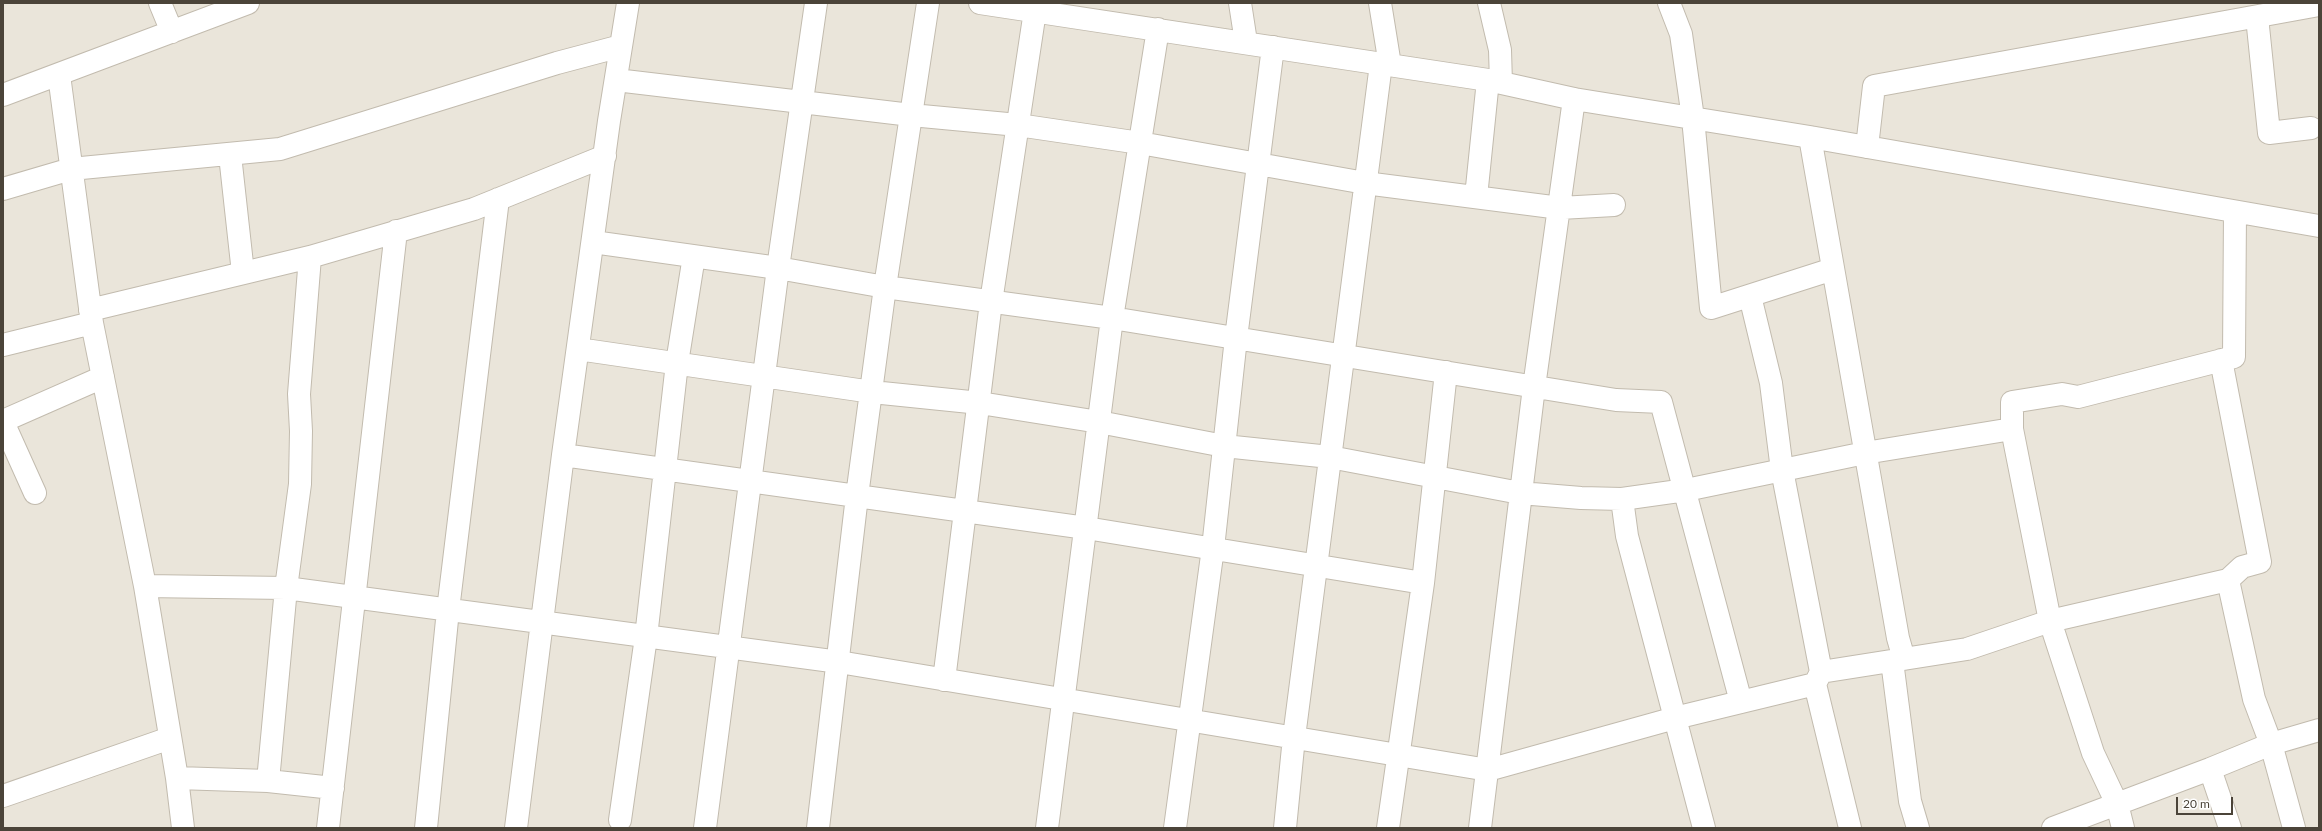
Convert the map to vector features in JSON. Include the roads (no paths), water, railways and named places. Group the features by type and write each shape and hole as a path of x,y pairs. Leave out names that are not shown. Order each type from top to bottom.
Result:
{"street":[{"path":"160,3 172,32"},
{"path":"3,95 248,3"},
{"path":"516,828 563,455 628,3"},
{"path":"705,828 778,268 816,3"},
{"path":"818,828 857,496 885,287 928,3"},
{"path":"980,3 1158,28 1494,81 1574,99 1810,137 2319,226"},
{"path":"1240,3 1246,42"},
{"path":"1286,828 1294,737 1365,183 1385,64 1380,3"},
{"path":"1476,197 1500,50 1489,3"},
{"path":"1669,3 1681,34 1693,118 1711,308 1833,269"},
{"path":"1867,148 1874,86 2319,5"},
{"path":"944,680 980,403 991,302 1035,11"},
{"path":"2257,17 2269,133 2311,128"},
{"path":"1047,828 1112,318 1158,28"},
{"path":"3,189 72,169 280,149 557,63 621,46"},
{"path":"1175,828 1212,548 1257,164 1273,47"},
{"path":"59,75 91,316 145,586 177,778 183,828"},
{"path":"616,80 802,100 911,115 1018,125 1140,143 1365,183 1560,208 1614,205"},
{"path":"1480,828 1520,493 1574,99"},
{"path":"1810,137 1898,638 1898,660 1910,801 1918,828"},
{"path":"230,155 243,273"},
{"path":"3,345 91,316 243,273 310,257 474,209 605,156"},
{"path":"426,828 448,610 498,199"},
{"path":"2124,828 2117,804 2093,753 2050,621 2012,429 2012,402 2062,394 2078,396 2234,357 2235,212"},
{"path":"328,828 353,597 396,231"},
{"path":"593,242 778,268 885,287 1112,318 1616,400 1661,402 1686,490 1741,702"},
{"path":"620,820 646,637 677,363 694,256"},
{"path":"268,781 286,588 300,484 301,431 299,394 310,257"},
{"path":"1750,296 1771,383 1782,470 1818,678 1850,828"},
{"path":"578,349 872,392 980,403 1099,422 1224,446 1330,457 1520,493 1581,498 1622,498 1686,490 1865,454 2012,429"},
{"path":"145,586 286,588 541,624 838,662 1064,701 1294,737 1488,770 1675,718 1741,702 1818,678 1898,660 1967,649 2050,621 2228,580 2242,567 2260,562 2221,360"},
{"path":"1388,828 1400,755 1423,583 1433,477 1446,372"},
{"path":"35,493 3,421 103,377"},
{"path":"563,455 751,480 1086,528 1212,548 1316,567 1423,583"},
{"path":"1622,498 1627,536 1704,828"},
{"path":"2228,580 2254,698 2270,744 2294,828"},
{"path":"2052,828 2210,769 2270,744 2319,730"},
{"path":"3,796 170,738"},
{"path":"2210,769 2230,828"},
{"path":"177,778 268,781 333,788"}]}
